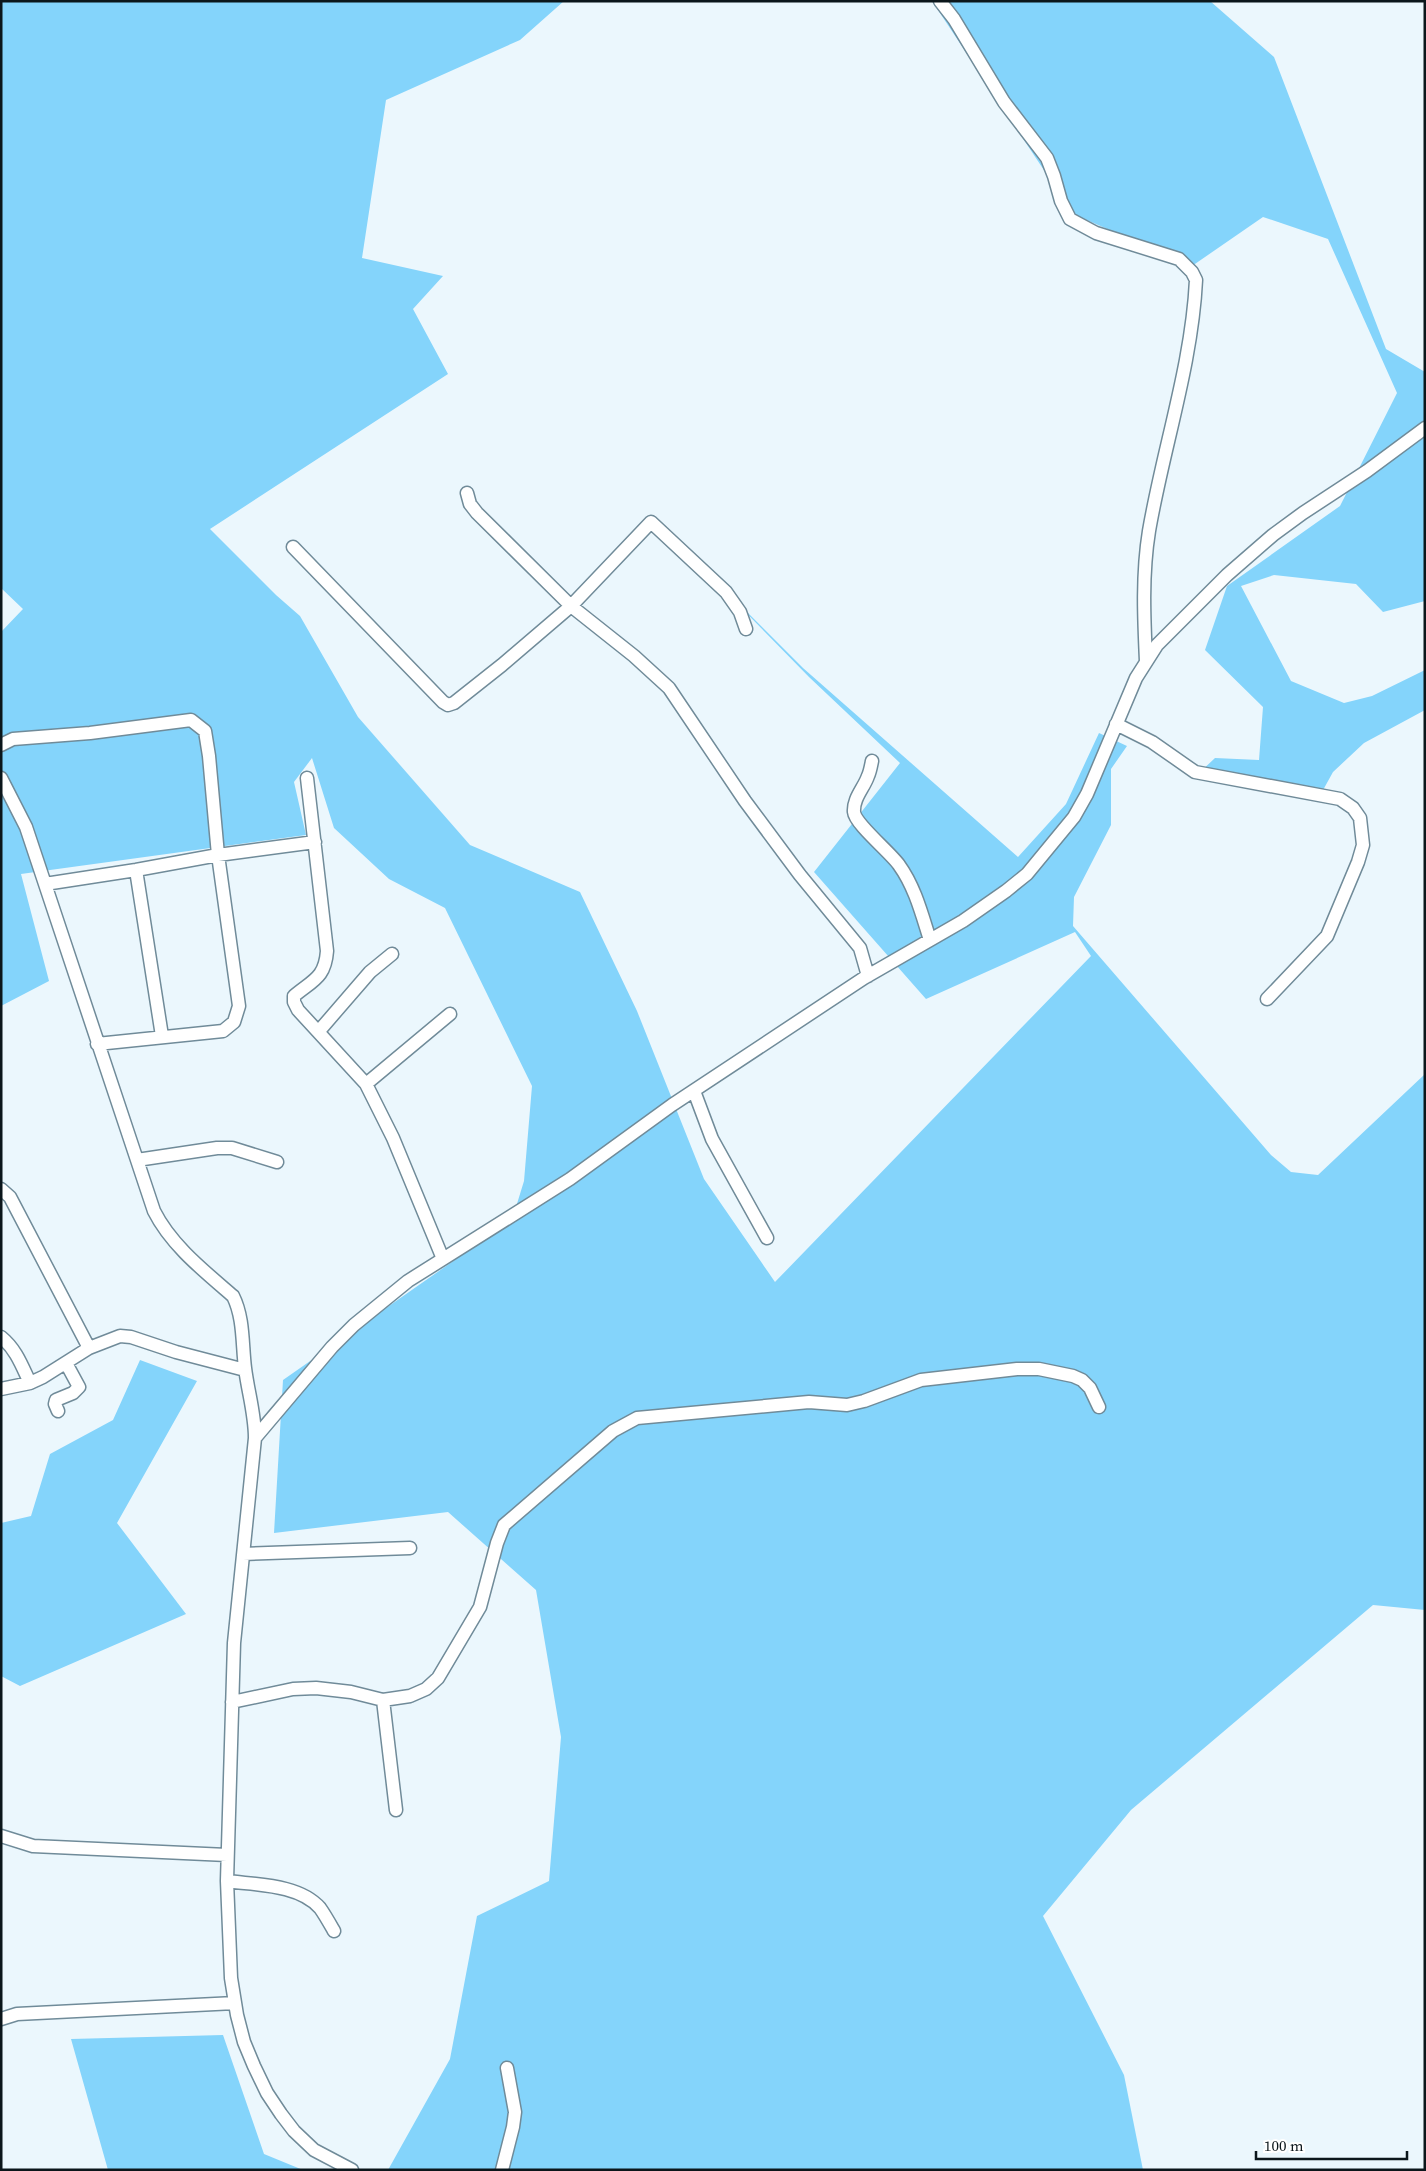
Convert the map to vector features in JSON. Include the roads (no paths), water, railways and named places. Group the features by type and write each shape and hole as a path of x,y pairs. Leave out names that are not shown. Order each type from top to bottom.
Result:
{"street":[{"path":"940,1 954,19 1004,102 1047,158 1061,201 1070,219 1096,233 1179,258 1189,268 1196,280 1183,374 1149,532 1144,581 1146,661"},
{"path":"255,1438 332,1347 354,1325 408,1281 570,1178 672,1104 868,976 963,921 1006,892 1040,861 1074,818 1087,794 1136,678 1146,661 1182,618 1227,575 1268,540 1303,513 1367,471 1425,428"},
{"path":"467,493 470,504 477,513 571,606 634,656 669,688 745,801 800,875 860,948 868,976"},
{"path":"293,547 442,702 448,705 454,703 502,665 571,606 651,522 726,592 740,612 746,629"},
{"path":"1,745 13,739 90,733 191,720 205,730 218,854 239,1006 234,1022 223,1031 97,1044"},
{"path":"1116,724 1152,742 1195,772 1217,778 1340,799 1353,808 1360,818 1363,845 1327,936 1268,999"},
{"path":"872,761 868,777 859,792 854,812 858,821 899,864 905,874 916,896 930,940"},
{"path":"1,778 26,828 149,1198 160,1224 188,1254 233,1296 239,1307 245,1370 255,1422 255,1438 234,1643 227,1856 231,1978 244,2042 267,2093 294,2131 314,2150 352,2170"},
{"path":"307,778 327,951 326,966 320,976 294,996 294,1002 298,1010 366,1084 393,1138 443,1259"},
{"path":"45,884 136,870 218,854 315,842"},
{"path":"136,870 162,1036"},
{"path":"319,1031 370,972 392,954"},
{"path":"366,1084 450,1014"},
{"path":"694,1091 712,1139 767,1238"},
{"path":"137,1160 217,1148 232,1148 277,1162"},
{"path":"1,1189 10,1197 89,1348"},
{"path":"1,1388 30,1383 89,1348 120,1336 132,1337 176,1352 245,1370"},
{"path":"1,1337 16,1352 30,1383"},
{"path":"58,1411 56,1400 73,1393 79,1387 66,1363"},
{"path":"232,1702 293,1689 316,1688 351,1692 382,1700 410,1696 426,1689 438,1678 480,1607 498,1538 508,1520 613,1432 637,1418 809,1402 847,1405 864,1401 921,1380 1017,1369 1039,1369 1073,1376 1082,1380 1090,1388 1099,1408"},
{"path":"243,1554 410,1548"},
{"path":"382,1700 396,1810"},
{"path":"1,1836 33,1846 227,1856"},
{"path":"227,1881 262,1885 299,1893 320,1909 334,1931"},
{"path":"1,2018 17,2014 235,2003"},
{"path":"502,2170 514,2128 515,2112 507,2068"}]}
